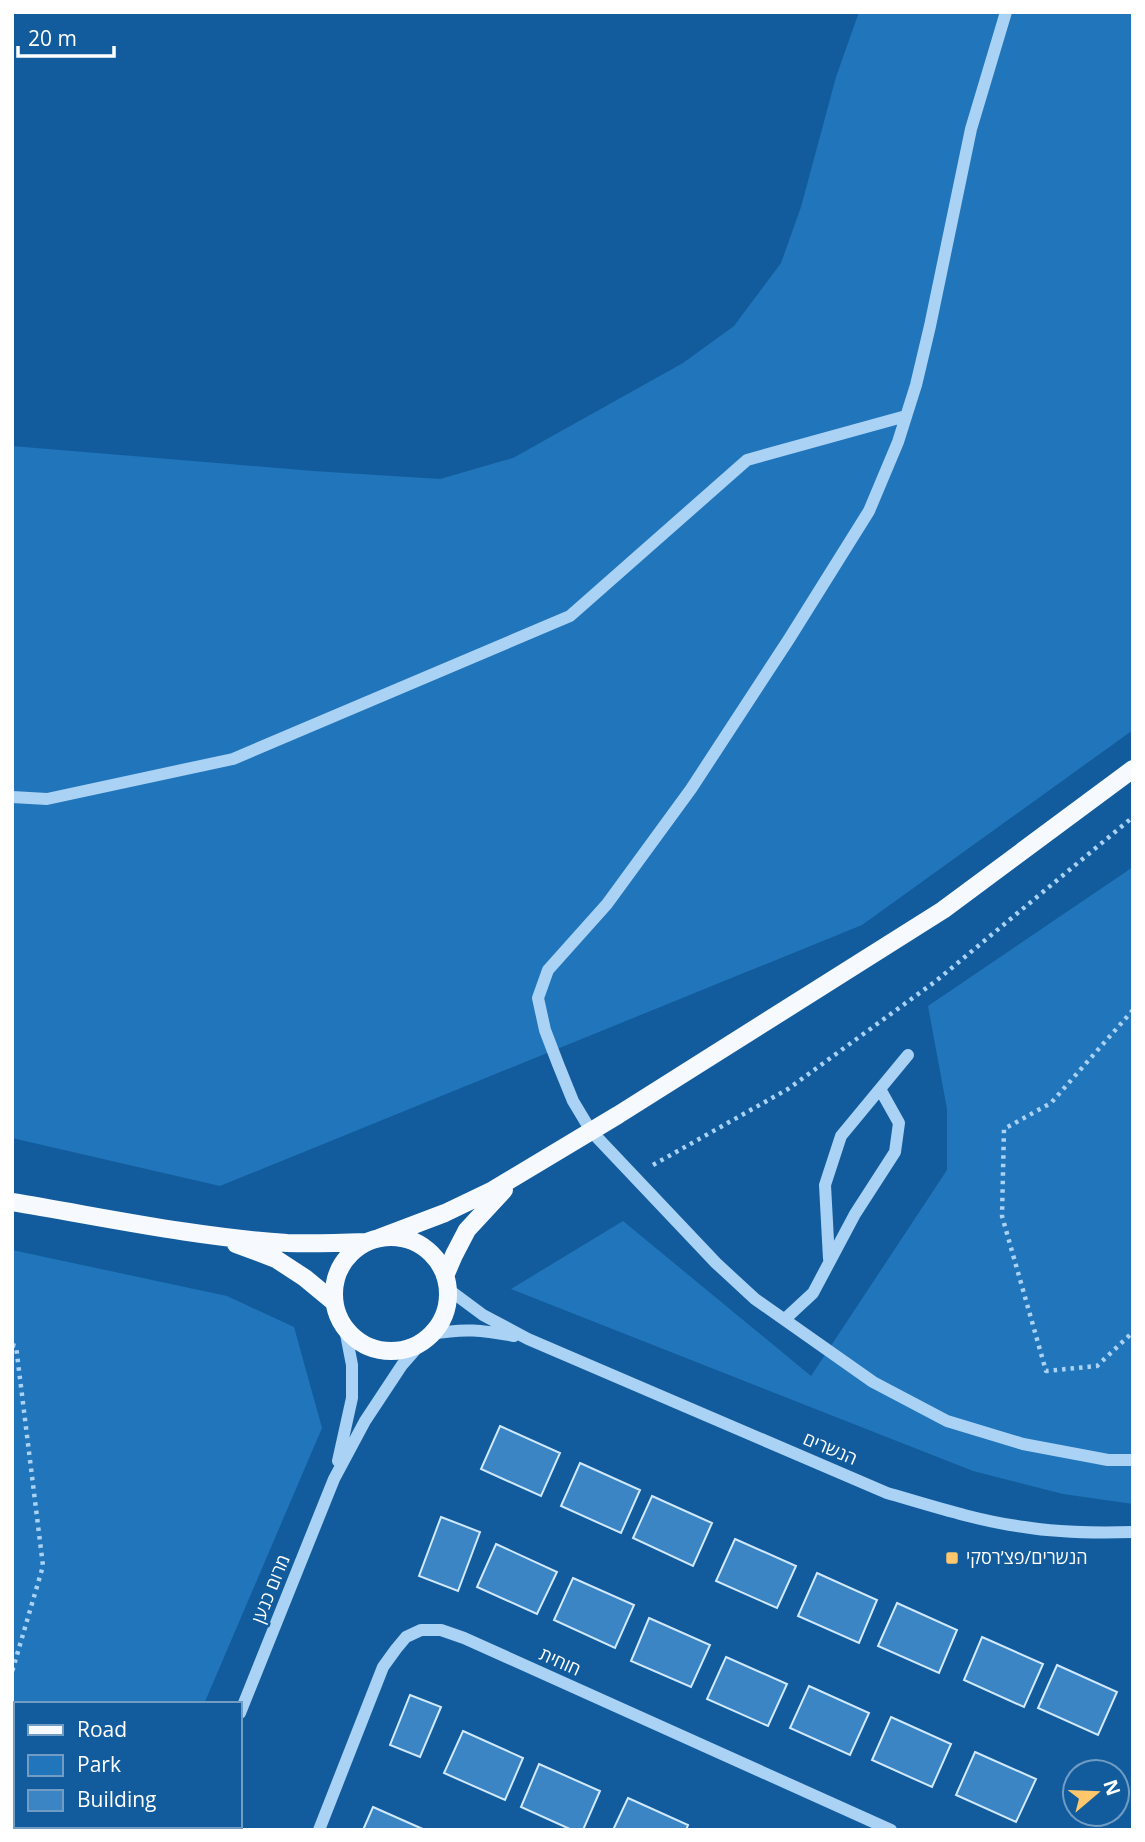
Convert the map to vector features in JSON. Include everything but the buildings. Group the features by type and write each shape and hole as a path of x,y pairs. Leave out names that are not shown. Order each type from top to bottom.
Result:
{"main road":[{"path":"518,1175 467,1230 447,1282 447,1305 441,1321 427,1338 408,1349 391,1351 374,1349 358,1341 345,1329 334,1302 334,1284 340,1267 352,1252 373,1240 445,1213 493,1190 591,1131 943,910 1133,769"},
{"path":"12,1202 213,1236 288,1243 323,1244 395,1236 411,1240 426,1249 438,1261 447,1282"},
{"path":"213,1236 276,1259 334,1302"}],"street":[{"path":"1006,12 971,129 916,385 898,442 869,510 733,727 647,852 607,904 548,970 538,998 545,1030 573,1101 591,1131 716,1263 755,1299 873,1382 947,1421 1023,1444 1108,1460 1133,1460"},
{"path":"12,797 47,799 233,760 570,616 747,460 906,416"},
{"path":"830,1261 825,1185 841,1136 908,1055"},
{"path":"785,1319 813,1293 855,1214 895,1152 899,1123 880,1089"},
{"name":"הנשרים","path":"447,1282 483,1315 528,1339 887,1493 1022,1527 1066,1532 1133,1532"},
{"name":"מרום כנען","path":"334,1479 352,1398 352,1365 345,1329"},
{"name":"הנשרים","path":"427,1338 457,1330 480,1330 528,1339"},
{"name":"מרום כנען","path":"242,1708 334,1479 365,1421 402,1366 427,1338"},
{"name":"חוחית","path":"319,1830 383,1667 406,1637 421,1630 441,1630 891,1830"}],"path":[{"path":"634,1176 788,1089 936,981 1133,817"},
{"path":"1133,1010 1051,1104 1004,1129 1002,1216 1046,1371 1097,1366 1133,1332"},
{"path":"12,1345 16,1346 43,1566 12,1672"}],"green space":[{"path":"859,12 1133,12 1133,730 862,925 220,1186 12,1138 12,446 440,479 513,458 683,363 734,326 781,263 801,207 836,77"},
{"path":"1133,867 1133,1504 1063,1494 973,1471 511,1289 623,1221 811,1376 947,1170 947,1109 928,1006"},
{"path":"12,1250 227,1296 294,1327 322,1428 205,1702 14,1702 14,1828 151,1830 12,1830"}],"place":[{"name":"הנשרים/פצ׳רסקי","path":"952,1558"}]}
